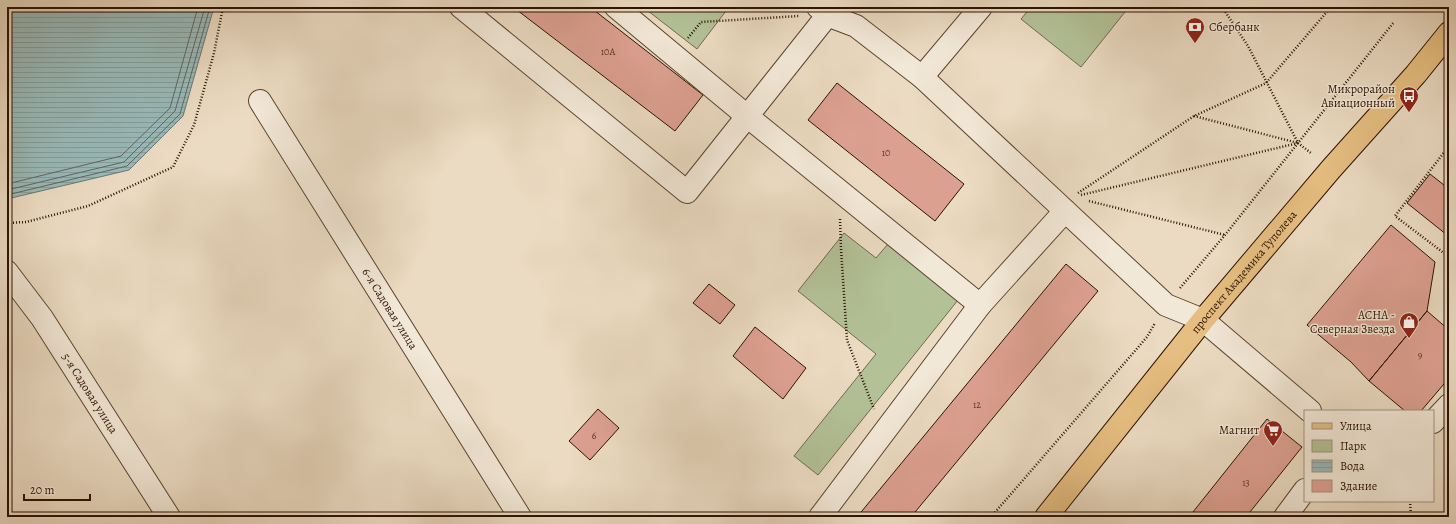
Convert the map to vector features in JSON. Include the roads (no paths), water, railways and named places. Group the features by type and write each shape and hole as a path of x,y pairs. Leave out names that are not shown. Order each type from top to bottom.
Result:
{"main road":[{"name":"проспект Академика Туполева","path":"1046,517 1203,320 1331,169 1448,36"}],"lane":[{"path":"461,7 687,192 747,116 826,10 856,26 922,77 1166,304 1203,320 1309,410"},
{"path":"616,7 747,116 980,305"},
{"path":"922,77 981,7"},
{"name":"6-я Садовая улица","path":"260,102 520,517"},
{"path":"820,517 980,305 1065,211"},
{"name":"5-я Садовая улица","path":"7,272 42,318 169,517"},
{"path":"1434,421 1449,405"},
{"path":"1285,517 1304,491"}],"water":[{"path":"7,7 214,7 183,116 129,170 7,199"}],"place":[{"name":"Сбербанк","path":"1195,44"},
{"name":"Микрорайон Авиационный","path":"1409,113"},
{"name":"АСНА - Северная Звезда","path":"1409,339"},
{"name":"Магнит","path":"1273,447"}]}
